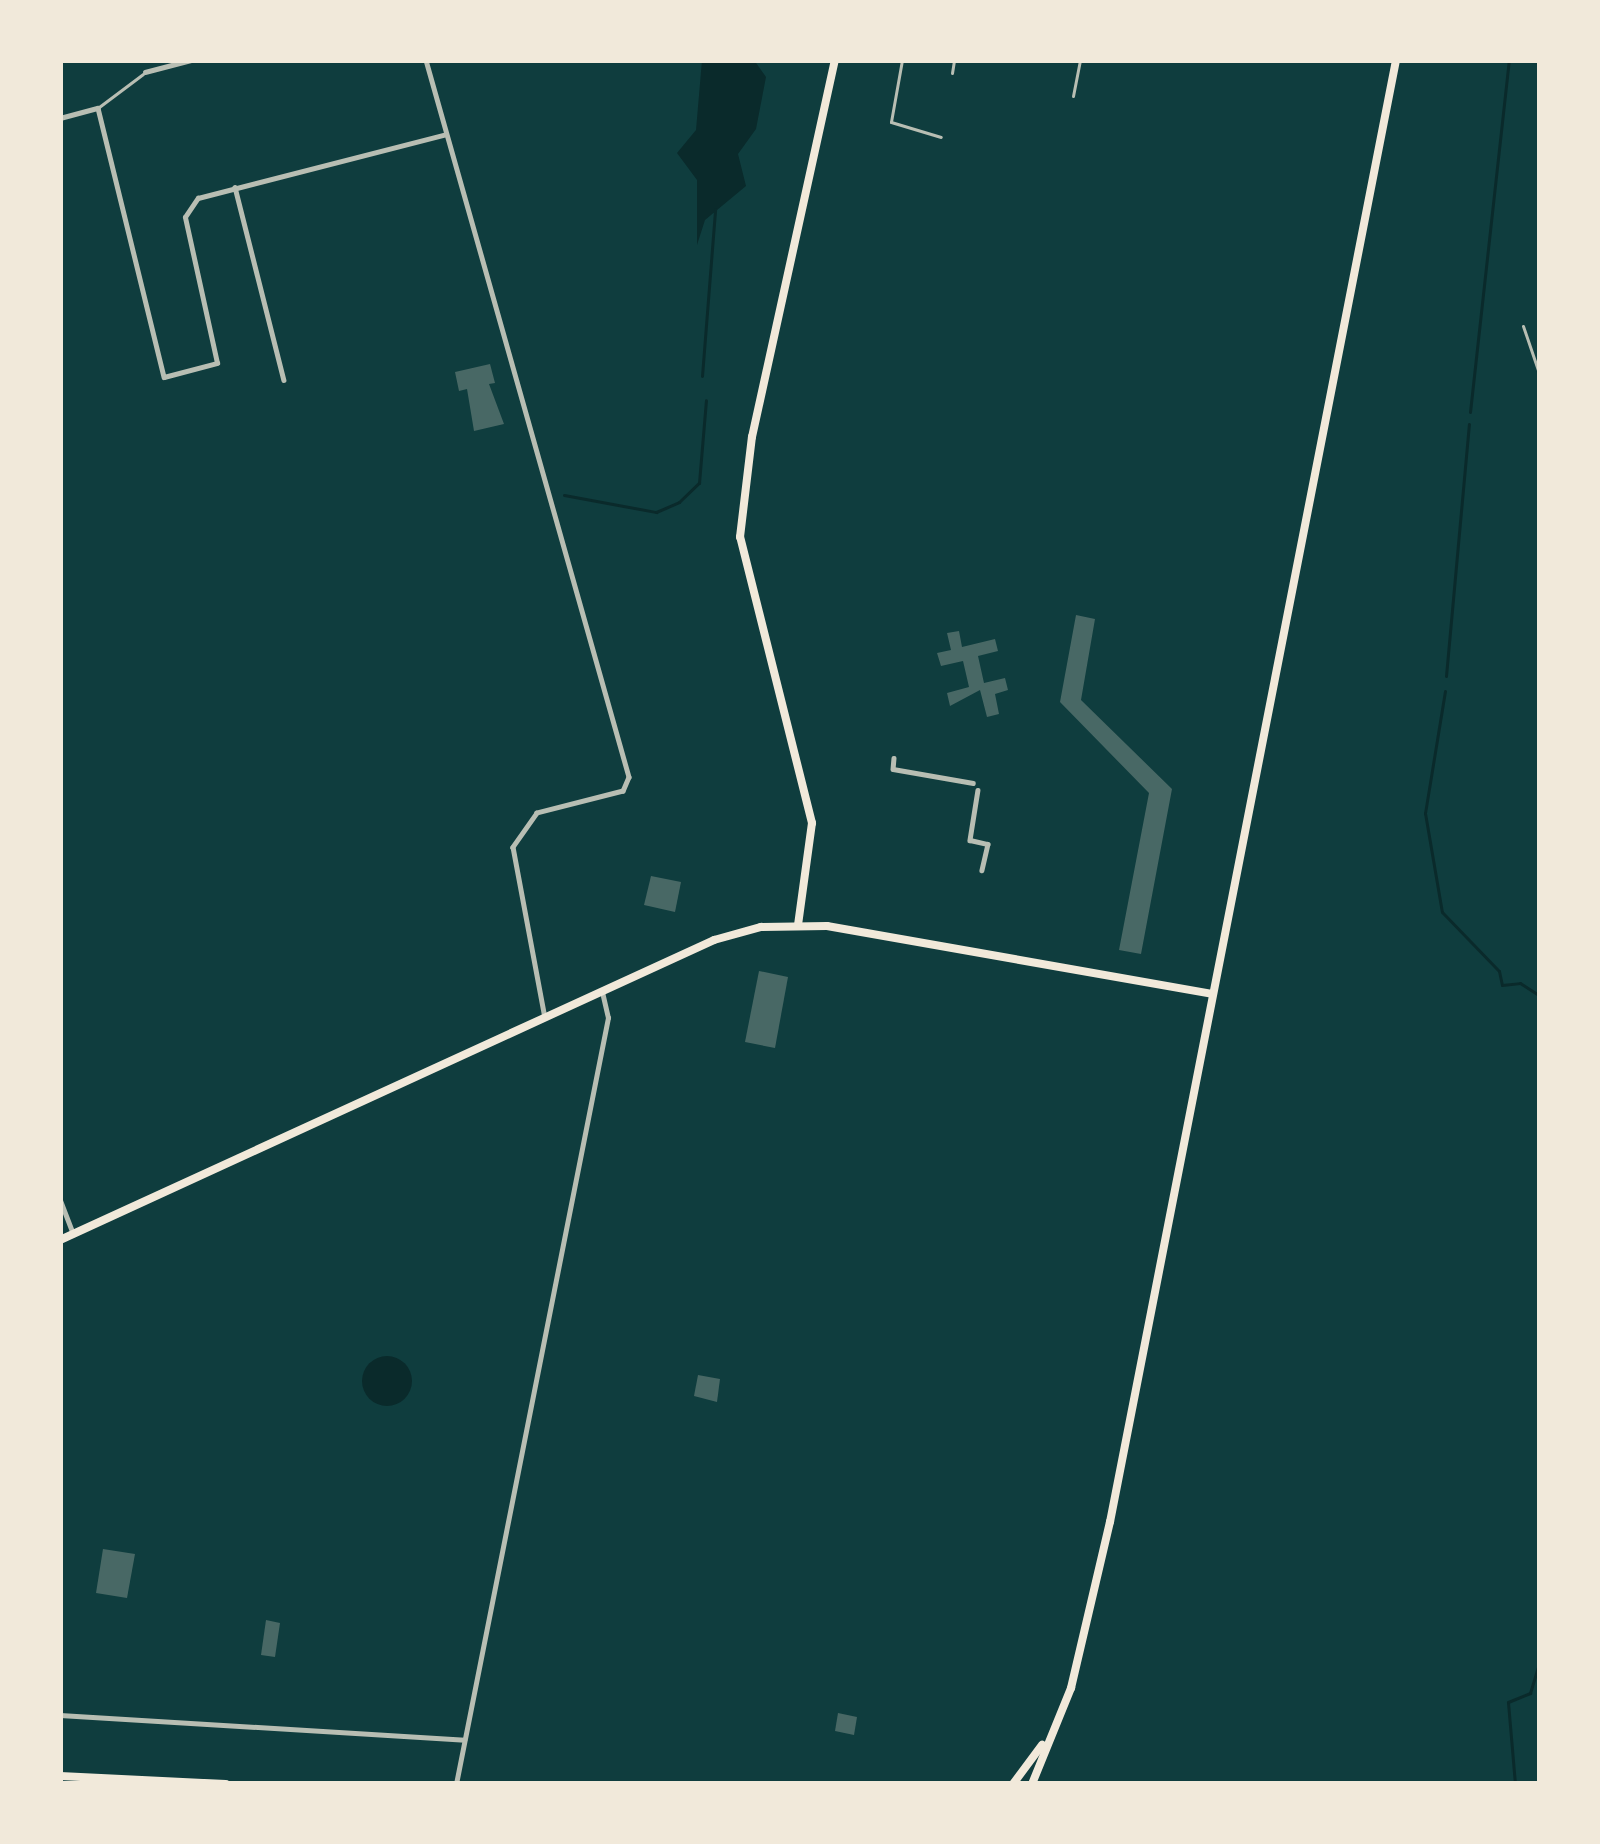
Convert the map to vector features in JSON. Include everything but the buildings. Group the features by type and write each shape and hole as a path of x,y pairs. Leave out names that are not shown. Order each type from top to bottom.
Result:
{"main road":[{"path":"798,925 812,823 740,537 752,437 836,60"},
{"path":"1033,1784 1056,1724 1110,1522 1396,60"},
{"path":"60,1240 714,940 798,925 1212,994"},
{"path":"1013,1784 1056,1724"},
{"path":"60,1775 226,1784"}],"street":[{"path":"146,72 191,60"},
{"path":"425,60 628,777 619,793 537,813 513,848 545,1018"},
{"path":"60,118 98,108 164,376 218,363 185,217 198,198 446,134"},
{"path":"235,187 284,380"},
{"path":"894,758 892,769 975,786 970,840 988,844 982,870"},
{"path":"60,811 60,947"},
{"path":"456,1784 608,1018 602,993"},
{"path":"60,1199 73,1234"},
{"path":"60,1714 464,1740"}],"lane":[{"path":"902,60 891,122 941,137"},
{"path":"952,73 954,60"},
{"path":"1073,96 1080,60"},
{"path":"98,108 113,88 146,72"},
{"path":"1523,326 1540,376"}],"water":[{"path":"702,60 754,60 766,77 756,129 738,154 746,186 705,220 697,245 697,180 677,153 696,130"},
{"path":"387,1356 405,1363 412,1381 405,1399 387,1406 369,1399 362,1381 369,1363"}],"waterway":[{"path":"1470,412 1509,60"},
{"path":"702,376 715,210"},
{"path":"564,495 656,512 679,502 699,483 706,400"},
{"path":"1446,676 1469,424"},
{"path":"1445,691 1425,813 1442,912 1499,971 1502,985 1520,983 1540,996 1540,1007"},
{"path":"1515,1784 1508,1702 1530,1693 1540,1661"}]}
